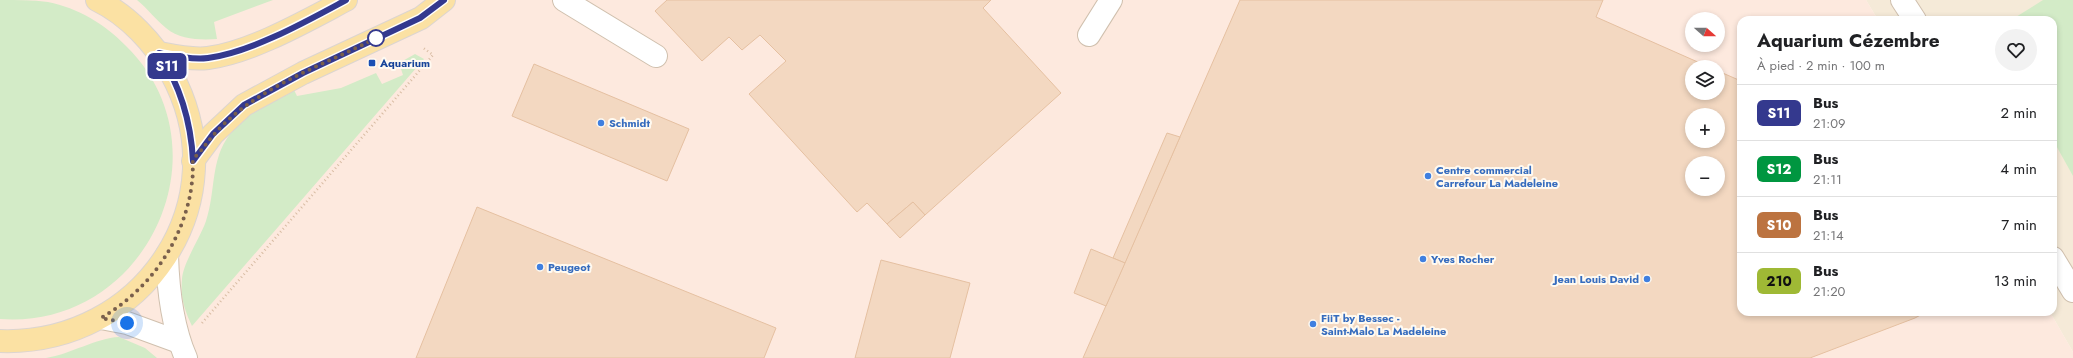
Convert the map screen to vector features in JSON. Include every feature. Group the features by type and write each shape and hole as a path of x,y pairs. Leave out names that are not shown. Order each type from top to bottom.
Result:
{"main road":[{"path":"0,341 30,340 60,335 101,318 133,295 152,276 167,255 187,210 192,185 193,161 191,128 182,97 159,53 133,25 97,0"},
{"path":"159,53 183,57 206,58 230,54 293,28 346,0"},
{"path":"193,161 213,134 244,105 303,73 420,18 444,0"}],"street":[{"path":"564,0 656,56"},
{"path":"1089,35 1112,0"},
{"path":"1902,0 1912,16"},
{"path":"167,255 168,284 182,349"},
{"path":"2057,265 2073,291"},
{"path":"101,318 127,323 182,349"}],"path":[{"path":"182,349 433,55 418,43"}],"shaded area":[{"path":"0,0 1866,0 1876,16 1737,16 1737,316 2052,316 2073,352 2073,358 0,358"},
{"path":"1866,0 2073,0 2073,352 2052,316 2057,316 2057,16 1876,16"}],"green space":[{"path":"0,0 48,2 70,8 100,24 118,38 126,46 157,88 171,134 171,181 157,225 132,265 96,295 52,315 0,319"},
{"path":"137,0 273,0 214,22 217,39 204,39 184,37 172,32 162,25"},
{"path":"2043,0 2073,0 2073,176 2057,147 2057,16 2017,16"},
{"path":"415,54 424,59 192,326 182,298 183,273 188,258 206,221 219,154 230,134 251,113 293,88 297,96 341,88 376,73 382,84 403,75 399,63"},
{"path":"119,337 145,348 157,358 46,358 101,340"}],"building":[{"path":"667,0 991,0 983,8 1061,93 925,215 913,202 887,224 867,203 857,212 749,94 786,61 760,35 742,50 729,37 702,61 655,11"},
{"name":"Centre commercial Carrefour La Madeleine","path":"1240,0 1603,0 1596,17 1693,60 1685,60 1685,100 1725,100 1725,74 1737,79 1737,316 1919,316 1810,358 1083,358"},
{"name":"Schmidt","path":"534,64 689,129 667,181 512,116"},
{"path":"1167,133 1180,137 1125,263 1113,258"},
{"path":"913,202 925,215 900,238 887,224"},
{"name":"Peugeot","path":"477,207 776,328 764,358 416,358"},
{"path":"1091,249 1125,263 1106,306 1074,293"},
{"path":"881,260 970,283 950,358 855,358"}],"bus line":[{"name":"S11","path":"346,0 293,28 230,54 206,58 183,57 159,53 176,81 187,112 191,128 193,161 213,134 244,105 303,73 420,18 444,0"}],"place":[{"name":"Aquarium","path":"372,63"},
{"name":"Schmidt","path":"601,123"},
{"name":"Centre commercial Carrefour La Madeleine","path":"1428,176"},
{"name":"Yves Rocher","path":"1423,259"},
{"name":"Peugeot","path":"540,267"},
{"name":"Jean Louis David","path":"1647,279"},
{"name":"FiiT by Bessec - Saint-Malo La Madeleine","path":"1313,324"}],"route":[{"path":"127,323 101,318 143,286 167,255 187,210 192,185 193,161 213,134 244,105 303,73 376,38"}]}
